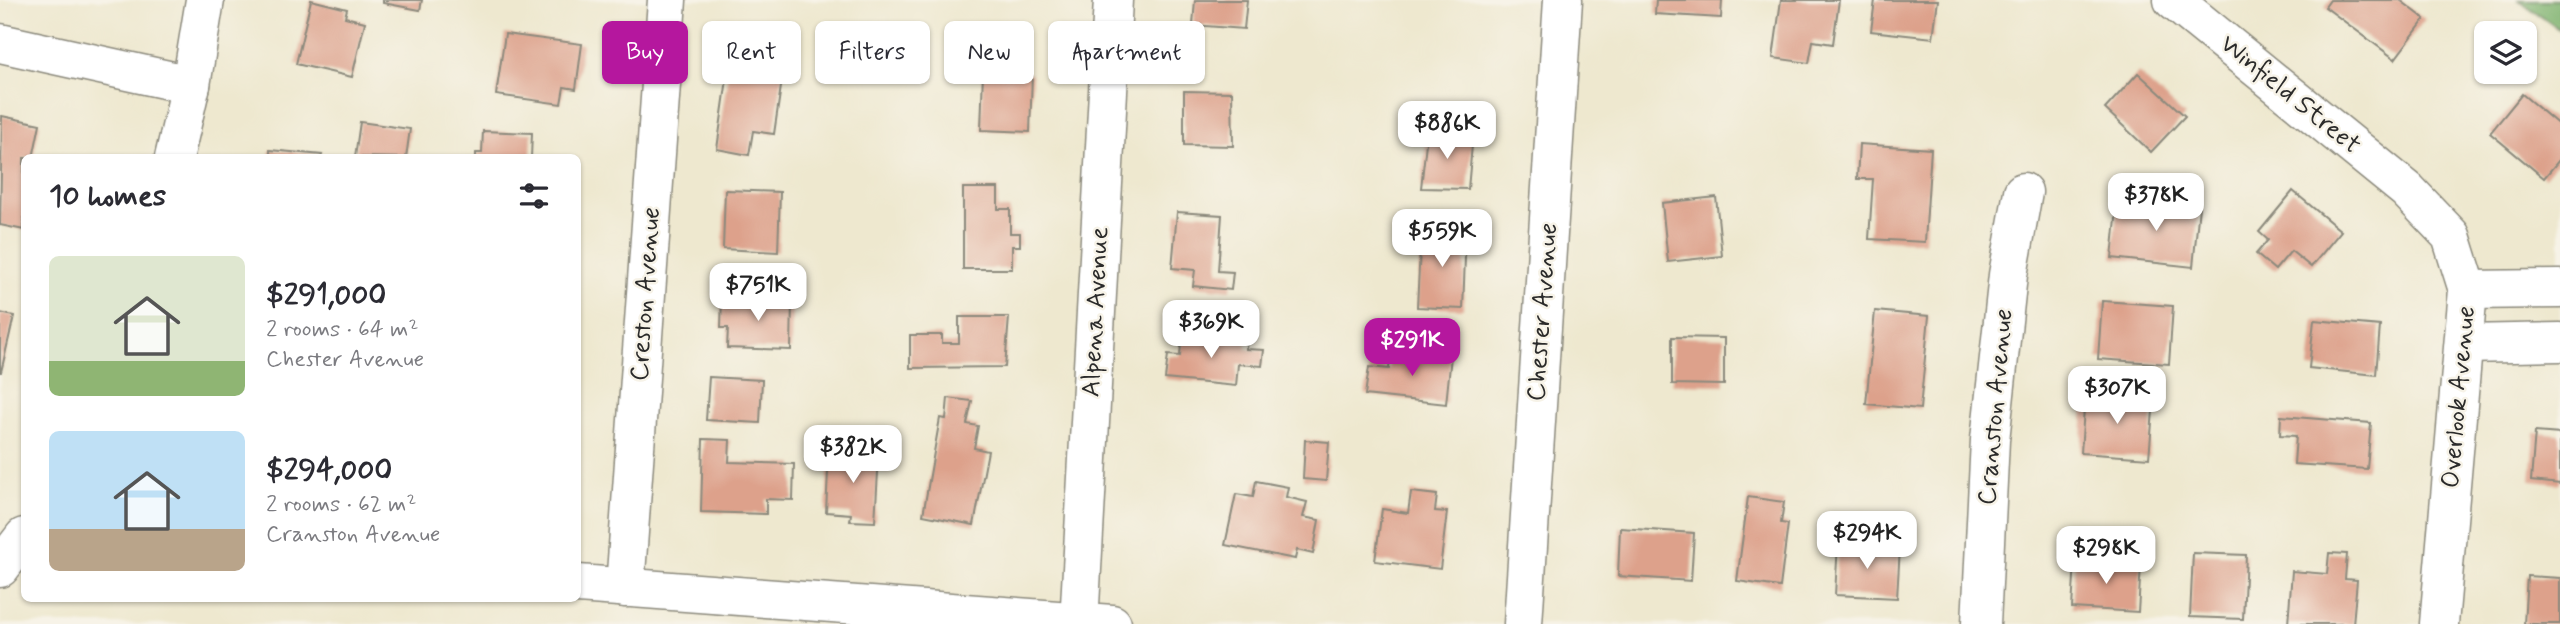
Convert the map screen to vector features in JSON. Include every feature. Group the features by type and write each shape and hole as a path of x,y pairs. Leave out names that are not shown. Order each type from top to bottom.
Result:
{"street":[{"path":"175,154 191,85 205,0"},
{"name":"Creston Avenue","path":"625,588 667,0"},
{"name":"Alpena Avenue","path":"1090,624 1114,0"},
{"name":"Chester Avenue","path":"1523,624 1563,0"},
{"name":"Winfield Street","path":"2173,0 2407,190"},
{"path":"0,43 191,85"},
{"name":"Overlook Avenue","path":"2407,190 2451,236 2469,290 2438,624"},
{"name":"Cranston Avenue","path":"1981,624 1990,440 2008,275 2023,192"},
{"path":"2469,290 2560,289"},
{"path":"2465,344 2560,342"},
{"path":"0,568 21,541"},
{"path":"581,584 1090,624"}],"green space":[{"path":"2519,0 2560,0 2560,30"}],"building":[{"path":"311,0 347,9 345,17 365,22 352,77 296,64"},
{"path":"383,0 422,0 420,10 383,3"},
{"path":"1195,0 1247,0 1244,29 1205,26 1205,21 1193,21"},
{"path":"1656,0 1722,0 1721,18 1655,14"},
{"path":"1781,0 1839,0 1833,44 1813,41 1809,63 1773,58"},
{"path":"1875,0 1938,0 1933,38 1871,31"},
{"path":"2330,0 2400,0 2425,19 2395,59 2325,7"},
{"path":"505,34 582,44 576,89 564,87 561,104 496,95"},
{"path":"2138,73 2185,116 2151,152 2105,109"},
{"path":"726,84 781,84 774,134 753,131 749,155 717,149"},
{"path":"983,84 1032,84 1030,132 981,130"},
{"path":"1184,91 1232,92 1233,146 1184,145"},
{"path":"2522,94 2560,126 2560,159 2544,178 2490,133"},
{"path":"2,116 40,124 34,154 21,154 21,229 0,225"},
{"path":"360,122 410,129 407,154 355,154"},
{"path":"483,131 532,133 531,154 476,154 482,153"},
{"path":"1427,134 1473,134 1468,189 1421,188"},
{"path":"1859,144 1931,149 1925,242 1869,239 1873,179 1857,179"},
{"path":"270,150 312,154 270,154"},
{"path":"963,188 998,188 998,209 1010,209 1010,233 1020,233 1020,246 1012,246 1012,269 963,269"},
{"path":"725,190 780,192 778,252 723,249"},
{"path":"2293,191 2341,231 2311,267 2291,251 2275,270 2256,254 2268,240 2259,232"},
{"path":"1716,197 1722,256 1668,262 1662,203"},
{"path":"2118,199 2199,207 2193,267 2112,258"},
{"path":"1177,212 1222,215 1218,271 1233,272 1231,290 1193,286 1195,270 1172,268"},
{"path":"1421,229 1466,231 1463,309 1417,307"},
{"path":"722,297 792,299 791,350 727,348 728,328 721,328"},
{"path":"2102,301 2173,306 2169,364 2098,359"},
{"path":"1875,311 1929,316 1920,409 1866,404"},
{"path":"0,313 14,316 1,372 0,372"},
{"path":"959,317 1009,317 1005,367 910,368 910,335 942,335 942,343 959,343"},
{"path":"2314,320 2380,326 2376,375 2309,368"},
{"path":"1182,333 1247,339 1246,349 1264,350 1262,366 1238,364 1236,386 1165,379 1168,355 1180,356"},
{"path":"1672,337 1724,338 1724,385 1672,384"},
{"path":"1391,350 1451,356 1446,404 1365,395 1369,367 1389,369"},
{"path":"709,377 762,380 760,423 706,420"},
{"path":"2085,393 2154,399 2149,458 2081,453"},
{"path":"948,398 972,401 967,424 978,426 974,448 988,451 974,525 923,515 940,418 946,419"},
{"path":"2281,416 2371,423 2367,469 2294,464 2296,436 2280,435"},
{"path":"2535,432 2560,434 2560,484 2531,481"},
{"path":"703,439 730,440 729,462 794,464 793,500 766,499 766,514 701,512"},
{"path":"1305,440 1329,442 1326,481 1303,479"},
{"path":"829,452 879,455 875,522 850,521 851,514 826,512"},
{"path":"1256,481 1288,487 1286,497 1307,502 1303,517 1319,520 1313,554 1297,550 1295,559 1225,545 1236,494 1253,497"},
{"path":"1411,492 1437,495 1435,511 1447,512 1440,569 1375,561 1382,509 1408,513"},
{"path":"1748,497 1784,502 1781,523 1788,524 1780,587 1737,581"},
{"path":"1620,528 1694,533 1691,581 1618,576"},
{"path":"1838,543 1900,547 1897,598 1835,595"},
{"path":"2193,553 2246,555 2243,619 2190,617"},
{"path":"2329,553 2347,554 2345,579 2357,580 2353,624 2288,624 2292,571 2327,574"},
{"path":"2075,561 2141,565 2138,612 2072,608"},
{"path":"2527,576 2560,578 2560,624 2524,624"}]}
